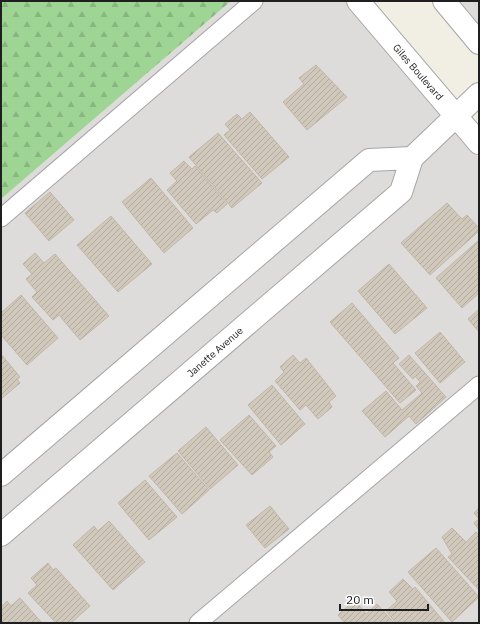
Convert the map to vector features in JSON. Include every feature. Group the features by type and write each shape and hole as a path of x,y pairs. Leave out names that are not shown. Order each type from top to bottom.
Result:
{"street":[{"name":"Giles Boulevard","path":"358,1 479,143"},
{"path":"444,1 479,42"},
{"name":"Janette Avenue","path":"1,535 401,192 412,158 457,117 479,94"},
{"path":"1,475 369,160 412,158"}],"lane":[{"path":"1,218 254,1"},
{"path":"198,623 479,385"}],"shaded area":[{"path":"231,1 346,1 479,158 479,623 1,623 1,199"},
{"path":"444,1 479,1 479,41"}],"green space":[{"path":"1,1 231,1 1,199"}],"building":[{"path":"316,65 347,97 307,130 283,102 304,84 299,78"},
{"path":"250,112 289,157 262,179 224,135 230,130 225,124 237,114 242,119"},
{"path":"218,133 262,183 232,208 189,157"},
{"path":"184,161 192,169 195,166 227,204 217,213 213,210 196,224 167,190 177,181 170,173"},
{"path":"151,178 193,228 164,253 122,202"},
{"path":"50,192 74,220 49,241 25,213"},
{"path":"447,203 462,219 467,215 479,228 479,231 430,275 401,243"},
{"path":"111,216 152,264 118,292 77,245"},
{"path":"479,240 479,293 462,308 436,278"},
{"path":"35,253 44,263 55,254 109,316 80,340 59,315 53,320 32,297 37,292 26,279 32,274 23,264"},
{"path":"389,264 427,308 395,334 358,291"},
{"path":"21,295 58,338 27,365 1,335 1,313"},
{"path":"352,303 399,358 393,363 416,390 400,403 330,322"},
{"path":"479,309 479,332 468,319"},
{"path":"440,332 465,362 440,383 415,353"},
{"path":"1,354 20,377 17,379 20,383 1,399"},
{"path":"293,355 300,363 306,358 336,396 329,402 332,407 318,419 306,405 300,410 275,381 284,372 280,367"},
{"path":"409,355 446,397 416,424 409,416 385,437 362,411 386,391 402,410 422,393 416,386 420,382 415,376 413,379 399,364"},
{"path":"272,385 305,424 281,445 248,405"},
{"path":"249,415 276,446 269,452 273,457 252,475 220,440"},
{"path":"206,427 238,465 210,489 178,451"},
{"path":"177,453 209,490 182,514 149,476"},
{"path":"145,480 177,517 149,540 118,503"},
{"path":"270,506 289,529 265,548 246,525"},
{"path":"479,508 479,519 474,513"},
{"path":"479,519 479,530 474,523"},
{"path":"109,521 145,562 113,590 73,545 94,526 98,531"},
{"path":"452,528 466,542 476,532 479,535 479,590 448,557 452,554 442,537"},
{"path":"436,548 479,597 452,622 408,572"},
{"path":"48,563 53,570 56,568 90,606 71,623 56,623 28,593 37,585 31,578"},
{"path":"403,579 413,589 415,587 445,623 396,623 386,611 397,601 389,592"},
{"path":"20,598 42,623 1,623 1,607 7,601 11,606"},
{"path":"355,600 366,614 377,604 394,623 345,623 338,615"}]}
